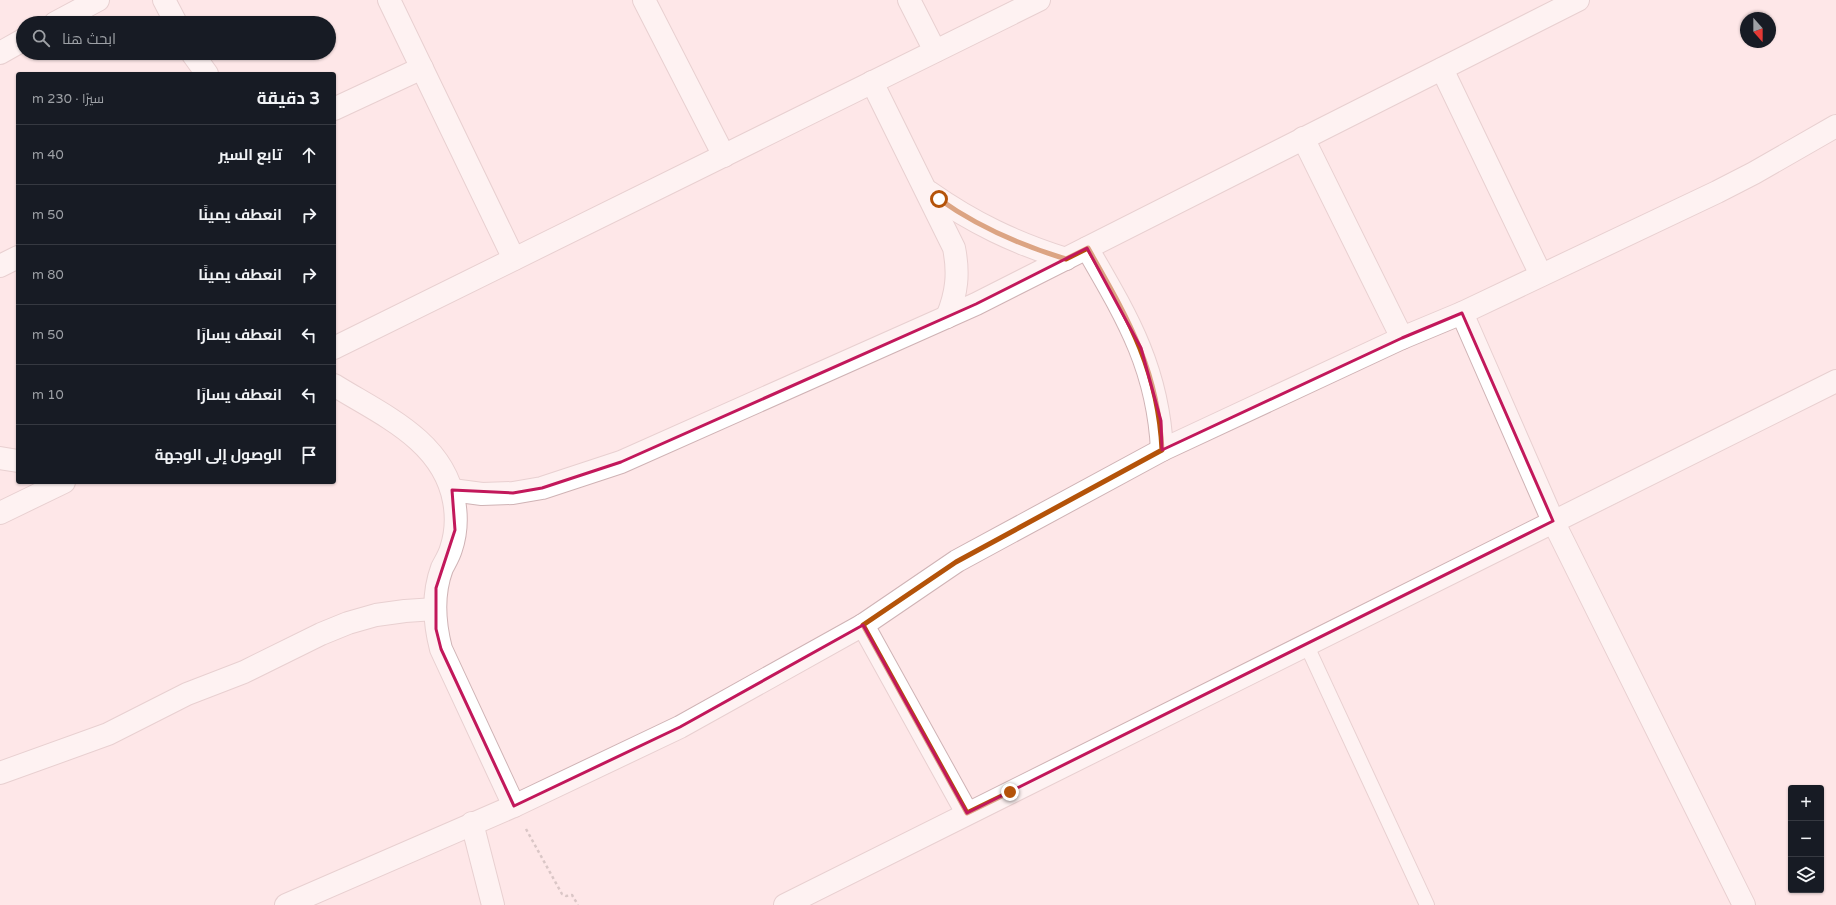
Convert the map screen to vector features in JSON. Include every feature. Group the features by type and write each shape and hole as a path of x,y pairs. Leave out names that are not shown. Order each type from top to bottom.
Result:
{"street":[{"path":"68,16 98,0"},
{"path":"164,0 172,16"},
{"path":"389,0 514,259"},
{"path":"644,0 724,156"},
{"path":"909,0 935,51"},
{"path":"336,347 1039,0"},
{"path":"452,490 482,494 513,493 542,488 621,462 947,317 1088,248 1578,0"},
{"path":"0,53 16,44"},
{"path":"197,60 206,72"},
{"path":"336,108 422,68"},
{"path":"1442,69 1541,275"},
{"path":"872,82 949,235 957,262 956,290 947,317"},
{"path":"286,905 514,806 680,727 863,625 956,562 1162,450 1402,338 1462,313 1748,176 1836,126"},
{"path":"1303,138 1402,338"},
{"path":"926,190 972,220 1007,238 1066,259"},
{"path":"1088,248 1126,315 1141,348 1153,384 1159,413 1162,450"},
{"path":"0,266 16,258"},
{"path":"1462,313 1553,521 1744,905"},
{"path":"785,905 1836,381"},
{"path":"336,386 405,428 421,440 434,455 445,472 452,490 456,510 455,530 451,550 442,568 436,588 436,629 441,649 514,806"},
{"path":"0,458 16,461"},
{"path":"0,513 57,484"},
{"path":"0,773 108,734 187,694 244,672 321,634 348,623 376,615 405,610 435,609"},
{"path":"863,625 967,813"},
{"path":"472,823 493,905"}],"lane":[{"path":"1306,644 1427,905"}],"path":[{"path":"514,806 561,893 566,896 572,895 578,905"}],"highlighted area":[{"path":"1087,248 1141,348 1161,421 1162,450 1402,338 1462,313 1553,521 967,813 863,625 680,727 514,806 441,649 436,629 436,588 455,530 452,490 513,493 542,488 621,462 976,304"}],"route":[{"path":"939,199 979,224 1036,250 1066,259 1088,248 1126,315 1141,348 1153,384 1160,421 1162,450 956,562 911,591 888,609 863,625 967,813 1010,792"}]}
